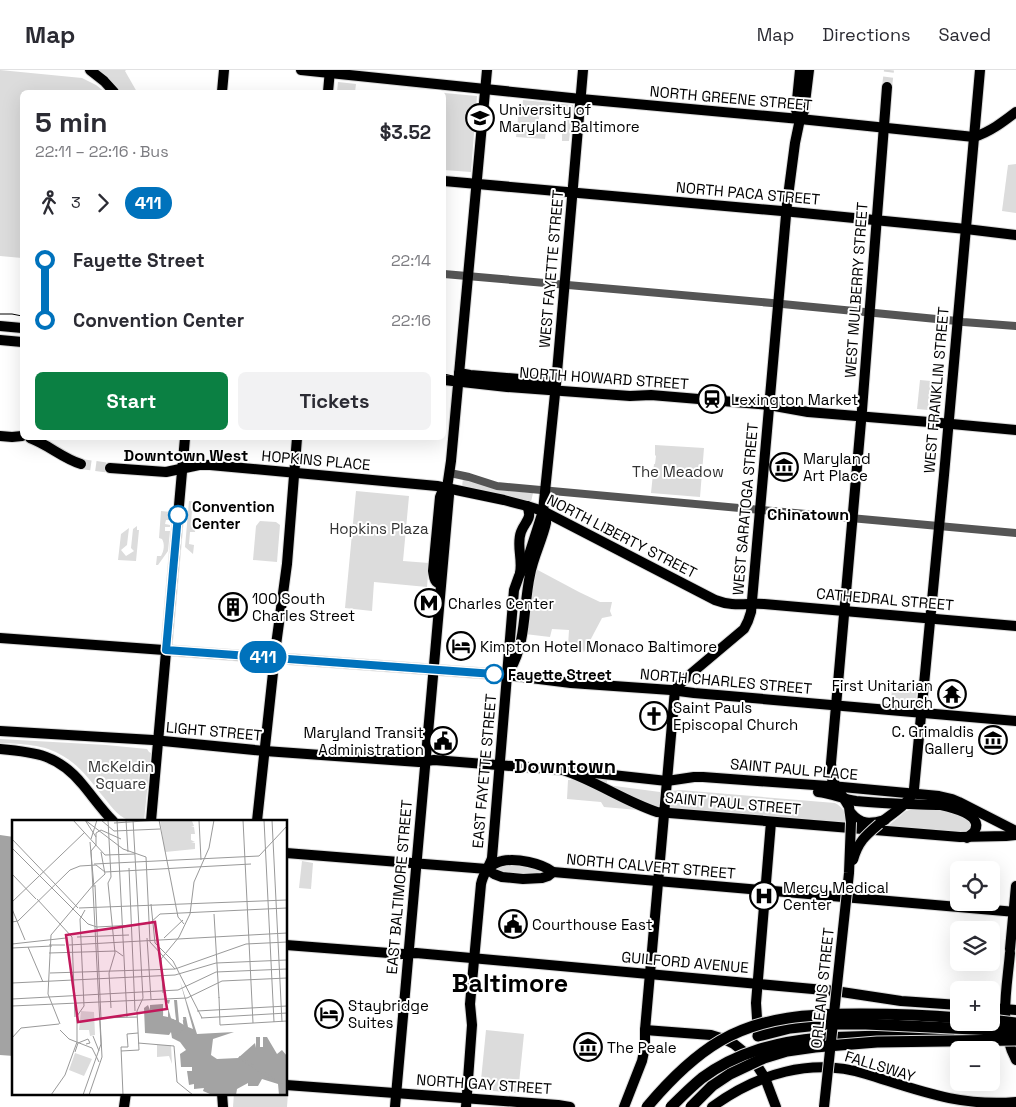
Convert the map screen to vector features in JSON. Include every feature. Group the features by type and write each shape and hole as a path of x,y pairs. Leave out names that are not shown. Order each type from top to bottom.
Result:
{"highway":[{"path":"647,1107 687,1065 720,1041 744,1029 772,1021 806,1016 850,1014 950,1017"},
{"path":"756,1018 759,1023 765,1026 790,1028"},
{"path":"1000,1021 1016,1023"},
{"path":"758,1036 790,1028 828,1024 1016,1031"},
{"path":"671,1107 704,1077 727,1062 752,1051 786,1042 820,1038 909,1035 1011,1040"},
{"path":"691,1107 712,1086 730,1074 764,1058 787,1051 877,1042 1011,1040"}],"main road":[{"path":"90,70 112,90"},
{"path":"222,90 224,70"},
{"name":"NORTH GREENE STREET","path":"301,70 330,71 581,99 974,137"},
{"name":"EAST BALTIMORE STREET","path":"395,1107 449,495 447,488 469,277 487,70"},
{"name":"WEST FAYETTE STREET","path":"506,675 514,590 528,558 543,511 546,490 583,70"},
{"name":"WEST SARATOGA STREET","path":"800,70 796,110 800,119"},
{"name":"WEST SARATOGA STREET","path":"675,690 687,677 744,629 752,604 791,164 800,119 804,110 809,70"},
{"name":"WEST FRANKLIN STREET","path":"913,793 949,424 980,70"},
{"path":"328,90 330,71"},
{"name":"WEST MULBERRY STREET","path":"836,787 831,771 887,86"},
{"path":"974,137 984,134 1016,112"},
{"name":"NORTH PACA STREET","path":"446,181 786,211 1016,235"},
{"path":"0,326 20,328"},
{"path":"0,340 20,342"},
{"name":"NORTH HOWARD STREET","path":"446,380 459,377 556,386 630,396 651,395 769,406 808,412 1016,430"},
{"path":"0,436 17,436"},
{"path":"35,440 45,444 63,457 81,464"},
{"path":"151,820 185,440"},
{"path":"257,820 287,564 297,440"},
{"name":"HOPKINS PLACE","path":"110,468 160,472 210,465 447,488"},
{"name":"NORTH LIBERTY STREET","path":"447,488 543,511 715,600 729,604 752,604"},
{"path":"519,576 521,564 519,555 520,535 528,519 529,512 527,506"},
{"path":"506,675 516,656 524,628 531,570 546,523 543,511"},
{"path":"528,558 531,570"},
{"name":"CATHEDRAL STREET","path":"752,604 1016,626"},
{"name":"NORTH CHARLES STREET","path":"0,638 433,669 570,683 675,690 1016,721"},
{"name":"EAST FAYETTE STREET","path":"466,1103 472,1025 470,1004 481,884 492,858 506,675"},
{"path":"624,1107 642,1061 645,1047 675,690"},
{"name":"LIGHT STREET","path":"0,731 158,741 412,762 425,761"},
{"path":"0,749 32,752 57,761 76,777 112,820"},
{"name":"SAINT PAUL STREET","path":"425,761 434,760 563,770 578,775 643,807 664,813 966,838 1006,836 1016,833"},
{"name":"SAINT PAUL PLACE","path":"563,770 667,783 691,782 826,793 857,801 941,805 970,815 975,821 976,828 974,832 966,838"},
{"name":"SAINT PAUL PLACE","path":"667,783 703,777 942,796 952,799 1016,833"},
{"name":"ORLEANS STREET","path":"824,1107 849,873 851,817 844,798 836,787"},
{"path":"844,798 862,790"},
{"name":"ORLEANS STREET","path":"849,873 855,853 864,836 904,804 913,793"},
{"path":"851,817 864,822 882,822"},
{"path":"765,1078 766,1069 758,1036 756,1003 771,822"},
{"name":"NORTH CALVERT STREET","path":"288,853 487,869 502,877 523,879 545,878 553,872"},
{"name":"NORTH CALVERT STREET","path":"487,869 496,862 511,860 536,864 553,872 1015,912"},
{"path":"1016,886 1015,912 1004,1010 1009,1046 1016,1060"},
{"name":"GUILFORD AVENUE","path":"288,945 402,954 416,953 758,983 901,1001 950,1004"},
{"path":"1000,1009 1016,1010"},
{"path":"645,1030 711,1035 724,1039 741,1049 756,1064 765,1078 776,1107"},
{"name":"FALLSWAY","path":"712,1107 734,1092 765,1078 817,1066 835,1067 865,1074 951,1104 980,1107 1016,1102"},
{"name":"NORTH GAY STREET","path":"288,1086 396,1093 466,1103 558,1105 570,1107"},
{"path":"124,1107 126,1094"},
{"path":"222,1094 223,1107"}],"street":[{"path":"446,274 1016,326"},
{"path":"450,473 497,486 1016,533"}],"green space":[{"path":"0,70 82,78 96,85 102,90 20,90 20,258 0,256"},
{"path":"98,70 126,70 136,90 118,90"},
{"path":"338,82 356,84 355,90 337,90"},
{"path":"446,93 477,96 471,172 446,170"},
{"path":"523,100 573,105 569,141 562,141 561,128 563,128 564,113 542,112 542,116 539,116 539,122 542,123 541,127 557,128 557,132 546,131 545,139 516,137 519,108 522,108"},
{"path":"1016,164 1016,213 1002,211 1008,165"},
{"path":"920,380 931,381 928,410 917,409"},
{"name":"The Meadow","path":"655,445 704,448 700,497 651,493 656,456"},
{"path":"463,478 500,490 533,493 531,502 462,487"},
{"name":"Hopkins Plaza","path":"356,491 409,496 403,561 429,563 427,587 374,582 372,611 345,608"},
{"path":"189,501 198,502 197,510 192,510 191,523 196,523 195,532 190,532 189,544 194,545 193,554 185,547"},
{"path":"161,511 171,512 171,520 166,520 165,524 170,525 170,527 165,527 165,531 170,531 168,551 158,565 156,565 157,556 161,556 164,548 162,539 159,538"},
{"path":"260,521 276,522 280,525 277,562 253,560 256,526"},
{"path":"137,526 137,530 139,530 136,561 118,560 121,534 129,528 127,545 121,550 126,556 134,551 131,548 133,529"},
{"path":"534,568 600,602 612,602 610,611 612,616 602,618 584,652 568,646 569,630 552,629 550,637 525,634"},
{"path":"892,687 917,689 916,704 891,702"},
{"name":"McKeldin Square","path":"0,739 147,749 151,753 144,820 128,820 120,816 84,773 56,752 25,744 0,743"},
{"path":"607,779 607,785 660,792 680,790 835,803 844,811 845,823 657,807 638,810 604,807 601,802 567,799 568,780"},
{"path":"917,808 958,813 972,823 970,831 888,826 906,811"},
{"path":"302,861 313,863 311,889 299,888"},
{"path":"499,863 535,866 548,872 535,875 498,873 495,868"},
{"path":"486,1030 524,1034 518,1093 480,1090"},
{"path":"234,1094 288,1094 287,1107 233,1107"}],"shaded area":[{"path":"0,835 12,837 12,1056 0,1055"}],"tunnel":[{"path":"887,87 889,70"},
{"path":"81,464 110,468"}],"tram line":[{"path":"0,314 20,316"},
{"path":"446,374 470,380 634,394 675,400 769,408 831,410 1016,427"}],"bus line":[{"name":"411","path":"178,515 166,650 494,674"}],"place":[{"name":"University of Maryland Baltimore","path":"480,118"},
{"name":"Lexington Market","path":"712,399"},
{"name":"Maryland Art Place","path":"784,467"},
{"name":"Convention Center","path":"178,515"},
{"name":"Charles Center","path":"429,603"},
{"name":"100 South Charles Street","path":"233,607"},
{"name":"Kimpton Hotel Monaco Baltimore","path":"461,646"},
{"name":"Fayette Street","path":"494,674"},
{"name":"First Unitarian Church","path":"952,694"},
{"name":"Saint Pauls Episcopal Church","path":"654,716"},
{"name":"C. Grimaldis Gallery","path":"993,740"},
{"name":"Maryland Transit Administration","path":"443,741"},
{"name":"Mercy Medical Center","path":"764,896"},
{"name":"Courthouse East","path":"513,924"},
{"name":"Staybridge Suites","path":"329,1014"},
{"name":"The Peale","path":"588,1047"}],"district":[{"name":"Downtown West","path":"186,455"},
{"name":"Chinatown","path":"808,514"},
{"name":"Downtown","path":"565,766"},
{"name":"Baltimore","path":"510,983"}]}
